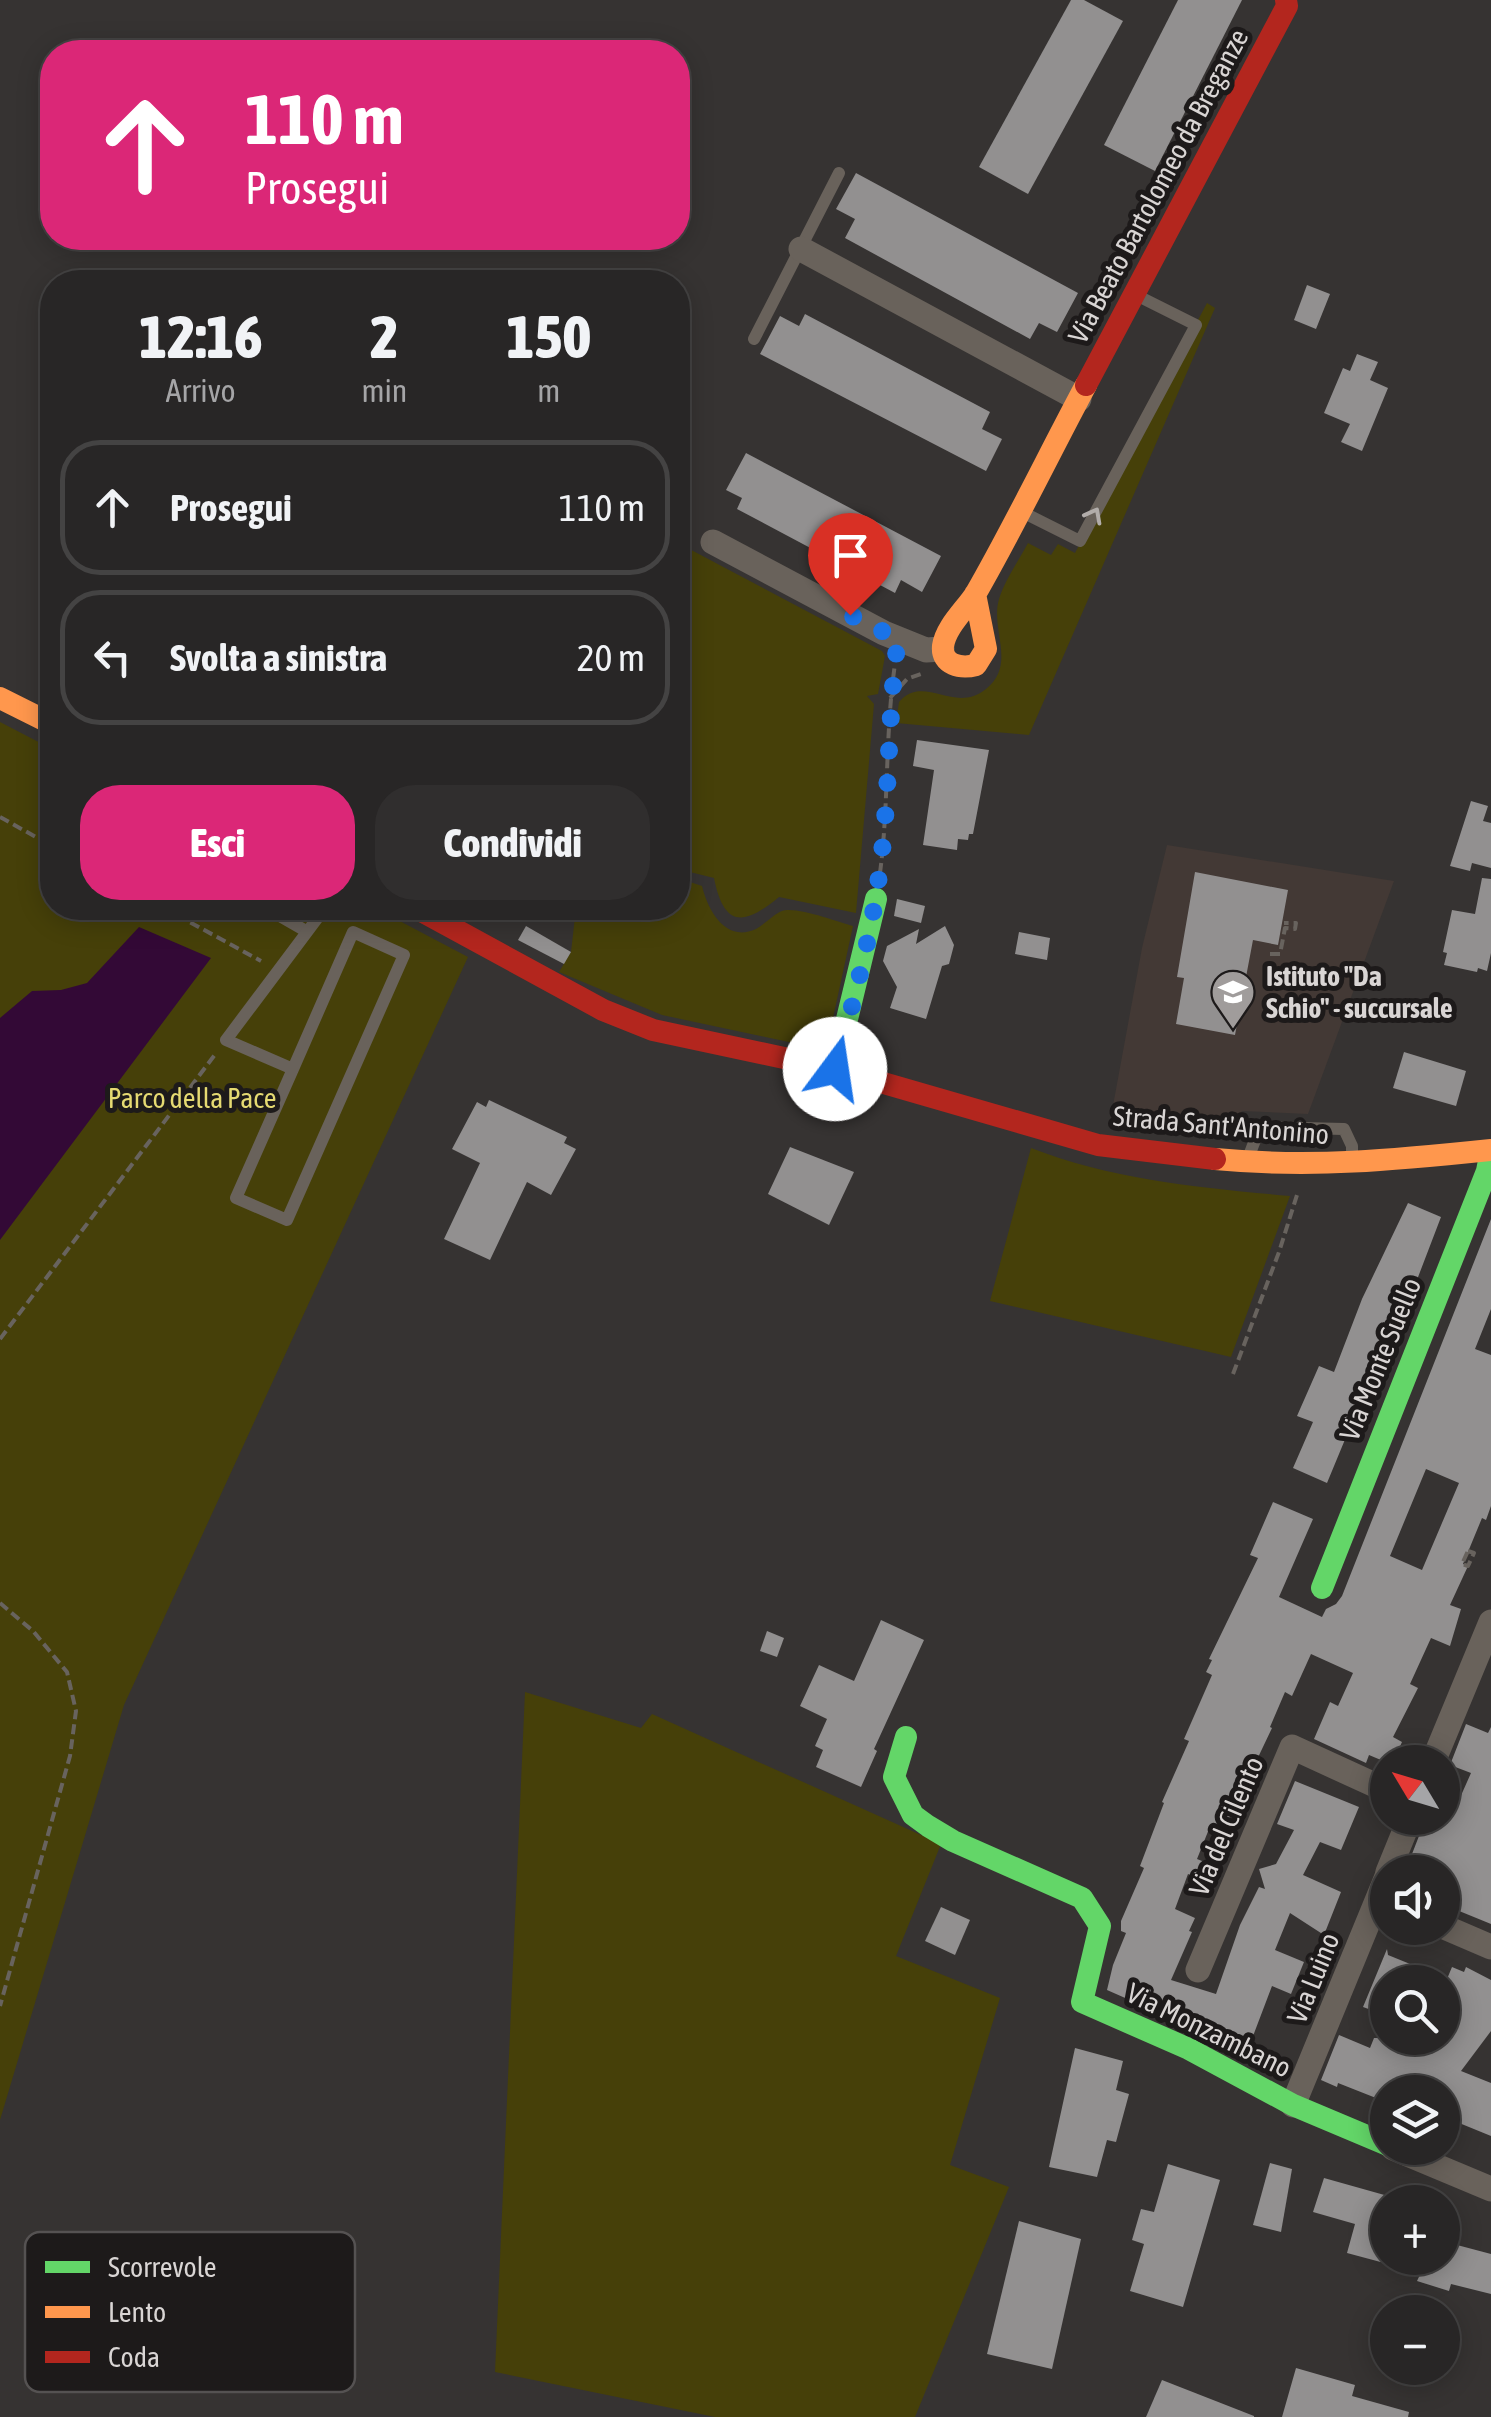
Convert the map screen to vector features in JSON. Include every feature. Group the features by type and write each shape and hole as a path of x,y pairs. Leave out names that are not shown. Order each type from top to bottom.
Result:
{"street":[{"name":"Via Beato Bartolomeo da Breganze","path":"942,649 1136,295 1287,6 1286,0"},
{"path":"802,249 1080,399"},
{"path":"714,542 898,639 926,650 942,649 956,667 978,664 985,654 975,594"},
{"path":"0,698 40,718"},
{"path":"835,1069 876,899"},
{"name":"Strada Sant'Antonino","path":"438,920 604,1010 652,1030 835,1069 1098,1145 1247,1162 1352,1164 1491,1150"},
{"name":"Via Monte Suello","path":"1322,1588 1487,1171 1491,1150"},
{"path":"1440,1745 1491,1622"},
{"path":"1466,1682 1491,1694"},
{"name":"Via Monzambano","path":"906,1737 894,1777 913,1815 953,1842 1082,1898 1100,1926 1082,2002 1189,2048 1293,2105 1370,2138"},
{"name":"Via del Cilento","path":"1198,1970 1292,1747 1370,1783"},
{"name":"Via Luino","path":"1293,2105 1370,1923"},
{"path":"1460,1934 1491,1948"},
{"name":"Via Monzambano","path":"1435,2165 1491,2189"}],"lane":[{"path":"754,339 838,173"},
{"path":"1020,510 1080,542 1196,325 1136,295"},
{"path":"286,920 306,932"},
{"path":"293,1070 226,1040 315,920"},
{"path":"353,932 404,955 287,1220 236,1198 293,1070 353,932"},
{"path":"1247,1162 1260,1127 1344,1129 1352,1146 1352,1164"}],"path":[{"path":"876,899 898,639"},
{"path":"0,817 40,839"},
{"path":"186,920 262,962"},
{"path":"1270,954 1280,954 1285,928 1295,929 1296,923 1284,923"},
{"path":"0,1339 226,1040"},
{"path":"1233,1374 1297,1196"},
{"path":"0,1604 32,1631 67,1672 76,1711 70,1756 0,2006"}],"shaded area":[{"name":"Istituto \"Da Schio\" - succursale","path":"1167,845 1394,881 1308,1114 1242,1111 1226,1135 1110,1122 1142,948"},
{"path":"139,927 211,958 0,1240 0,1018 32,991 61,990 87,983"}],"green space":[{"path":"1207,303 1215,308 1029,735 896,723 899,702 909,694 919,691 962,698 974,696 995,679 1001,658 997,611 1012,570 1028,543 1051,555 1058,544 1075,553"},
{"path":"690,549 885,656 878,694 867,696 874,704 856,913 779,897 755,913 737,917 723,906 714,878 690,872"},
{"name":"Parco della Pace","path":"0,722 40,743 40,920 398,920 468,957 124,1705 0,2120"},
{"path":"690,882 702,886 714,914 736,932 756,929 788,910 853,926 826,1050 662,1015 559,972 571,952 575,920 690,920"},
{"path":"1031,1148 1126,1175 1290,1196 1231,1357 990,1301"},
{"path":"525,1692 641,1728 652,1714 941,1844 896,1956 1000,1998 950,2165 1009,2187 915,2417 715,2417 495,2372"}],"building":[{"path":"1071,0 1084,0 1123,21 1028,194 979,167"},
{"path":"1178,0 1242,0 1155,171 1104,145"},
{"path":"856,173 1078,293 1057,332 1039,323 1030,339 845,238 855,219 836,209"},
{"path":"1307,285 1330,294 1316,329 1294,320"},
{"path":"805,314 990,412 982,429 1002,439 986,471 760,354 780,316 799,326"},
{"path":"1357,354 1378,362 1370,380 1388,388 1362,451 1341,442 1350,424 1324,413 1343,368 1350,371"},
{"path":"746,453 941,556 922,592 901,580 895,593 737,509 742,498 726,490"},
{"path":"917,740 989,750 973,834 969,834 968,840 958,839 957,850 923,845 934,770 913,766"},
{"path":"1471,801 1488,806 1483,821 1491,823 1491,868 1472,863 1470,871 1450,866"},
{"path":"1195,872 1288,890 1278,945 1253,940 1235,1035 1176,1024 1184,978 1177,977"},
{"path":"1482,878 1491,879 1491,953 1487,971 1444,965 1452,910 1475,914"},
{"path":"897,899 925,906 921,923 894,916"},
{"path":"526,926 571,952 564,964 518,940"},
{"path":"945,926 954,945 949,964 942,966 926,1019 890,1008 897,987 883,961 887,946 919,929 916,944"},
{"path":"1019,932 1050,938 1047,960 1015,954"},
{"path":"1404,1052 1466,1071 1456,1106 1393,1088"},
{"path":"489,1100 567,1137 564,1143 576,1149 551,1195 527,1182 490,1260 444,1239 480,1163 452,1149 477,1102 486,1107"},
{"path":"790,1147 854,1172 829,1225 768,1194"},
{"path":"1408,1203 1441,1217 1360,1429 1351,1425 1327,1483 1293,1468 1313,1422 1297,1416 1319,1366 1334,1372 1362,1299"},
{"path":"1491,1219 1491,1309 1475,1349 1491,1355 1491,1506 1486,1520 1482,1518 1463,1564 1468,1566 1450,1605 1461,1609 1450,1646 1431,1638 1410,1684 1418,1688 1393,1737 1402,1742 1401,1745 1370,1745 1366,1763 1314,1739 1330,1702 1338,1706 1353,1673 1311,1654 1292,1696 1285,1692 1224,1829 1211,1824 1197,1859 1202,1861 1196,1877 1188,1874 1175,1909 1195,1918 1171,1980 1216,1994 1240,1925 1259,1887 1265,1889 1259,1869 1276,1864 1294,1830 1277,1824 1295,1781 1359,1807 1341,1850 1320,1842 1303,1875 1341,1892 1324,1935 1290,1913 1275,1950 1304,1962 1291,1994 1272,1986 1250,2044 1243,2041 1239,2052 1107,1990 1126,1933 1121,1931 1121,1921 1144,1868 1140,1866 1162,1802 1189,1741 1184,1739 1212,1675 1206,1672 1212,1660 1209,1659 1258,1558 1250,1555 1273,1502 1313,1519 1279,1597 1322,1617 1326,1609 1336,1604","holes":["1426,1469 1459,1483 1422,1570 1390,1556"]},
{"path":"881,1620 924,1640 874,1749 877,1751 861,1787 816,1767 823,1750 815,1746 827,1719 800,1706 819,1665 854,1681"},
{"path":"767,1631 784,1638 777,1657 760,1651"},
{"path":"1466,1724 1488,1733 1491,1727 1491,1924 1460,1911 1460,1855 1412,1855 1419,1835 1460,1835 1460,1798 1471,1773 1460,1769 1458,1745"},
{"path":"941,1907 970,1920 955,1955 925,1941"},
{"path":"1387,1949 1388,1955 1413,1965 1380,1965"},
{"path":"1466,1967 1491,1980 1491,2031 1461,2071 1491,2083 1491,2136 1460,2123 1460,2075 1370,2075 1370,2096 1321,2080 1339,2035 1370,2048 1370,2055 1460,2055 1460,1970 1464,1972"},
{"path":"1370,1990 1370,2010 1363,2007"},
{"path":"1075,2048 1123,2061 1116,2090 1129,2094 1116,2142 1107,2140 1097,2177 1049,2167"},
{"path":"1270,2163 1292,2169 1281,2232 1253,2225"},
{"path":"1168,2164 1220,2180 1183,2307 1130,2291 1144,2244 1132,2240 1141,2209 1154,2212"},
{"path":"1324,2178 1370,2191 1370,2259 1347,2253 1355,2224 1313,2212"},
{"path":"1019,2221 1081,2239 1052,2369 987,2354"},
{"path":"1460,2246 1491,2254 1491,2294 1451,2284 1449,2291 1417,2281 1420,2275 1460,2275"},
{"path":"1296,2368 1355,2385 1352,2396 1409,2412 1408,2417 1282,2417"},
{"path":"1162,2380 1254,2416 1254,2417 1146,2417"}],"traffic: fast":[{"path":"835,1069 876,899"},
{"path":"1322,1588 1487,1171 1491,1151"},
{"path":"906,1737 894,1777 913,1815 953,1841 1082,1898 1100,1926 1082,2002 1189,2049 1293,2105 1370,2137"}],"traffic: slow":[{"path":"975,594 986,649 976,665 958,666 945,658 943,652 948,632 957,618 972,599 976,593 1086,385"},
{"path":"0,698 40,718"},
{"path":"1215,1159 1320,1163 1491,1150"}],"traffic: jam":[{"path":"1086,385 1287,6 1286,0"},
{"path":"438,920 603,1010 653,1030 835,1069 1098,1145 1215,1159"}],"place":[{"name":"Istituto \"Da Schio\" - succursale","path":"1233,1030"}],"route":[{"path":"835,1069 876,899 898,639 850,615"}]}
